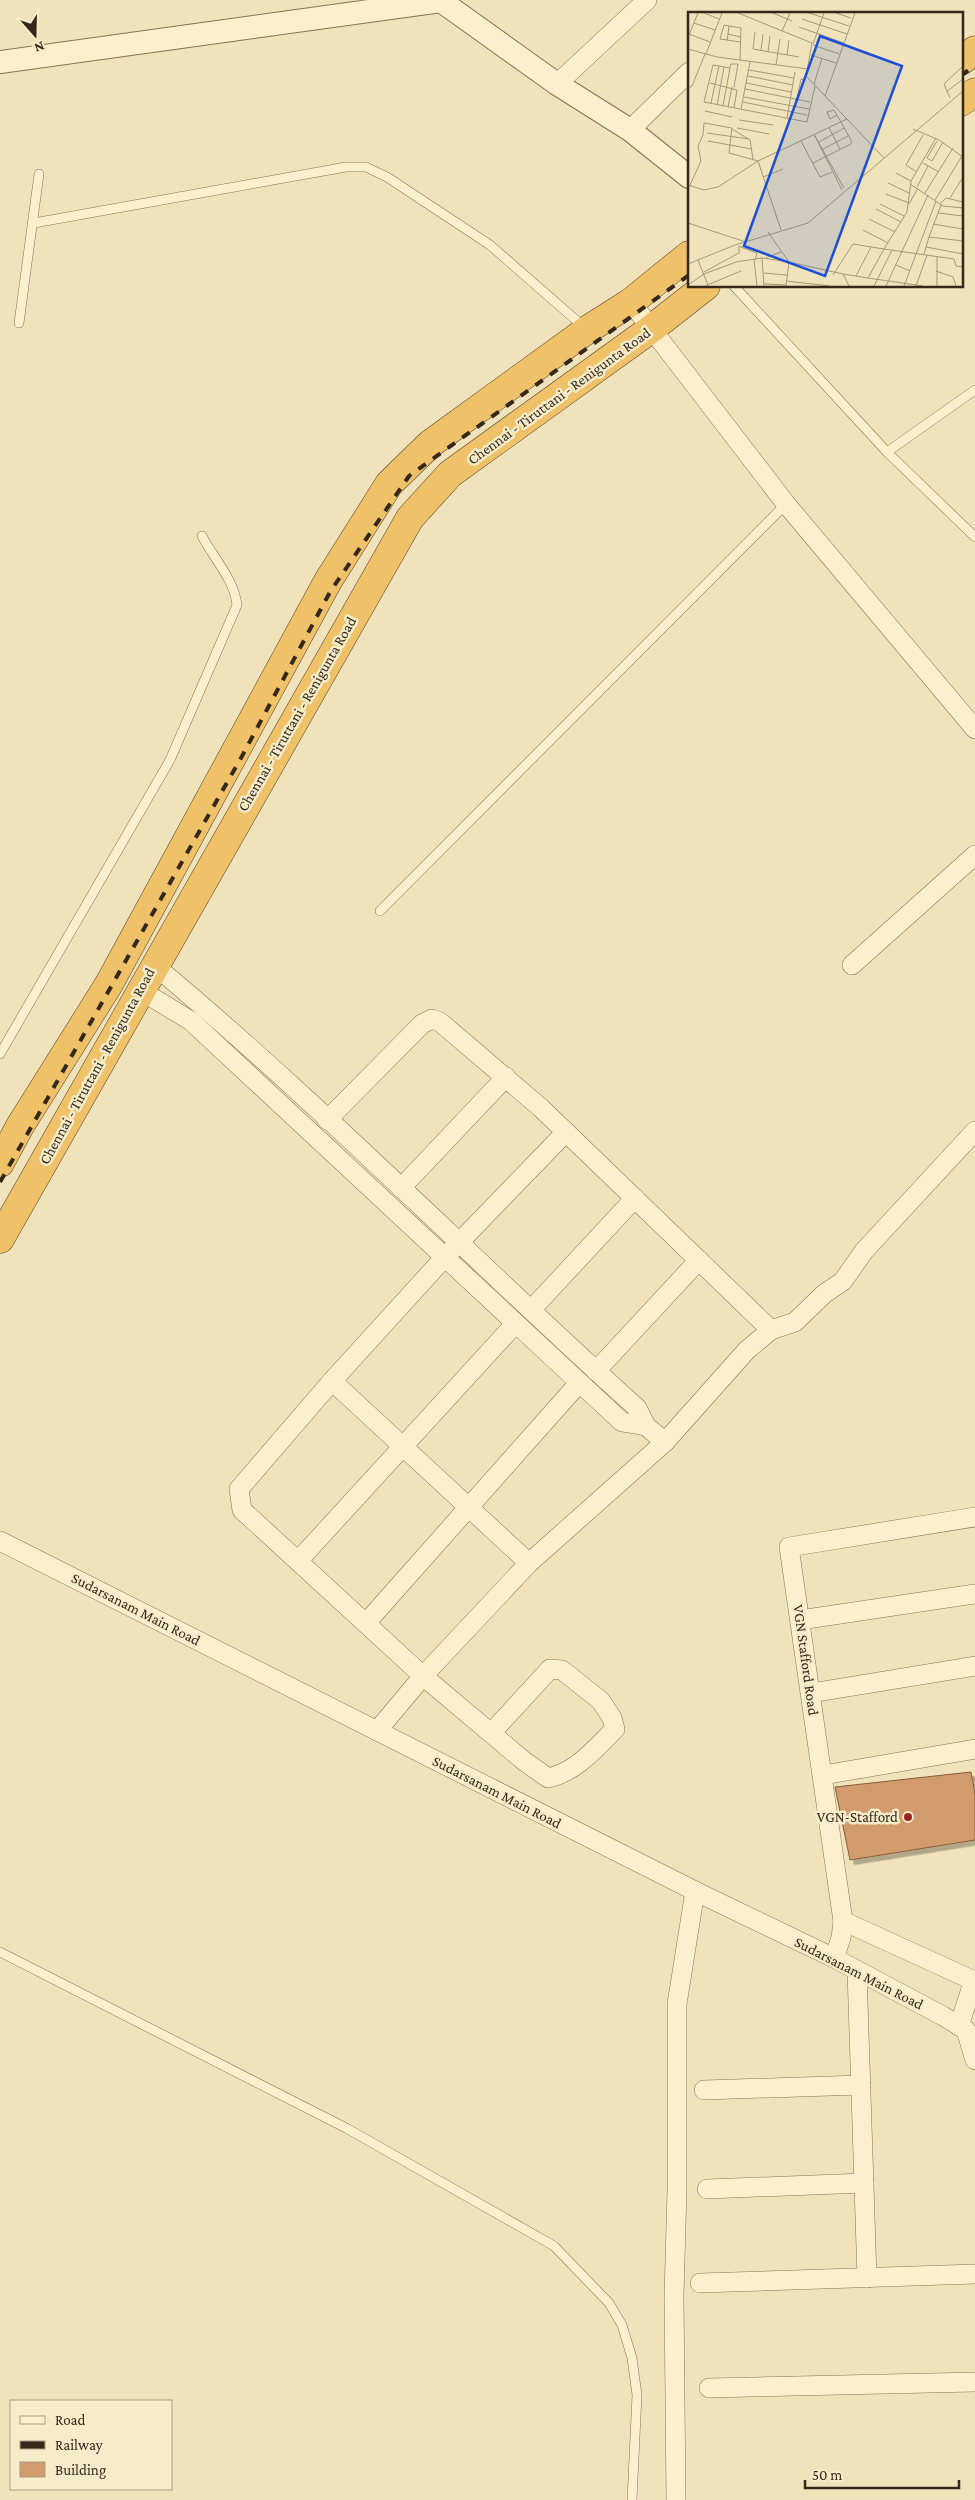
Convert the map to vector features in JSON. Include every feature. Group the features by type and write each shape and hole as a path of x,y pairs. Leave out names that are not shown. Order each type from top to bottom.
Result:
{"highway":[{"path":"962,101 975,92"},
{"name":"Chennai - Tiruttani - Renigunta Road","path":"0,1163 20,1126 109,984 328,581 389,484 430,444 587,330 631,302 688,256"},
{"name":"Chennai - Tiruttani - Renigunta Road","path":"0,1239 154,965 410,518 450,474 651,329 703,288"}],"street":[{"path":"0,62 442,0 557,84 630,130 688,176"},
{"path":"557,84 647,0"},
{"path":"630,130 688,73"},
{"path":"631,302 786,504 975,729"},
{"path":"852,966 975,855"},
{"path":"154,965 204,1007 460,1242 637,1408 646,1426 665,1442"},
{"path":"140,990 191,1021 622,1422 646,1426"},
{"path":"327,1120 422,1024 432,1019 450,1028 506,1077 772,1330"},
{"path":"401,1188 506,1077"},
{"path":"286,1111 301,1095"},
{"path":"377,1731 423,1676 529,1563 665,1442 747,1350 772,1330 794,1322 824,1294 843,1281 864,1251 975,1131"},
{"path":"492,1732 550,1669 562,1670 601,1701 612,1718 614,1729 576,1767 562,1776 548,1778 524,1761 492,1732 423,1676 242,1510 239,1489 332,1381 444,1258 566,1132"},
{"path":"531,1310 635,1198"},
{"path":"596,1371 699,1260"},
{"path":"298,1561 515,1324"},
{"path":"332,1381 529,1563"},
{"path":"366,1623 467,1506 579,1383"},
{"name":"VGN Stafford Road","path":"834,1958 843,1921 789,1547 975,1517"},
{"name":"Sudarsanam Main Road","path":"0,1541 695,1891 834,1958 959,2026"},
{"path":"800,1620 975,1594"},
{"path":"811,1693 975,1666"},
{"path":"822,1775 975,1749"},
{"path":"676,2500 674,2296 677,2190 677,2004 695,1891"},
{"path":"843,1921 972,1979 972,1986 959,2026 966,2030 975,2060"},
{"path":"857,1971 867,2278"},
{"path":"704,2090 860,2085"},
{"path":"707,2189 864,2183"},
{"path":"700,2283 975,2274"},
{"path":"709,2388 975,2382"}],"lane":[{"path":"34,223 346,166 366,167 387,176 490,245 587,330"},
{"path":"19,323 34,223 39,174"},
{"path":"736,288 887,452 975,537"},
{"path":"887,452 975,390"},
{"path":"380,911 786,504"},
{"path":"1,1051 170,760 237,605 236,593 231,582 202,536"},
{"path":"0,1952 348,2129 554,2246 609,2303 622,2325 632,2358 637,2395 632,2500"}],"building":[{"name":"VGN-Stafford","path":"971,1772 975,1794 975,1840 850,1860 835,1787"}],"railway":[{"path":"962,75 975,65"},
{"path":"0,1182 241,758 330,592 409,476 688,276"}],"place":[{"name":"VGN-Stafford","path":"908,1817"}]}
